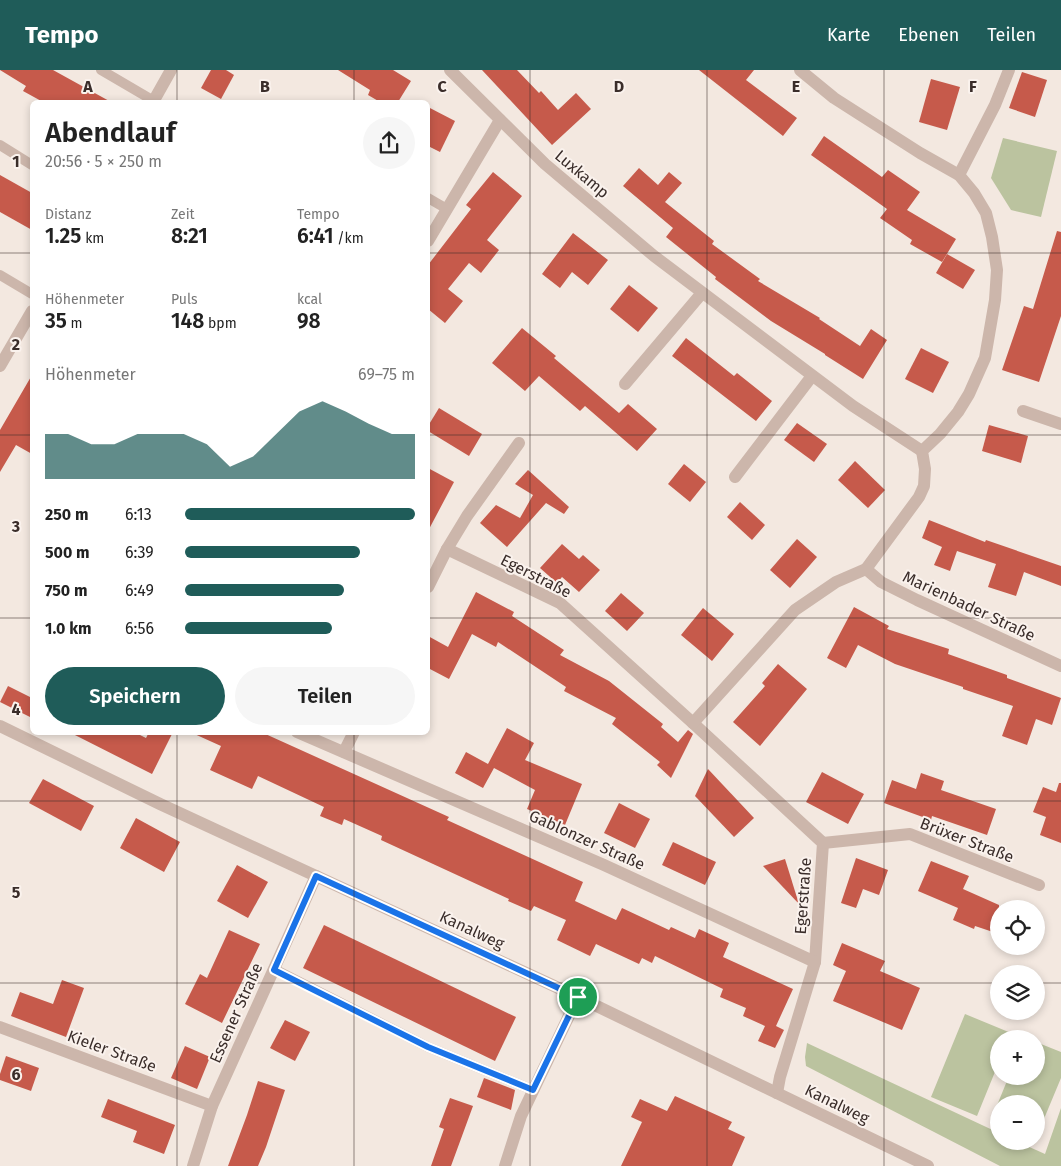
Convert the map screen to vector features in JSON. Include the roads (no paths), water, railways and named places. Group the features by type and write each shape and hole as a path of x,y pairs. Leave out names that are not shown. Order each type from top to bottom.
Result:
{"street":[{"path":"154,100 171,70"},
{"name":"Luxkamp","path":"450,70 545,164 654,256 852,406 922,451"},
{"path":"694,723 795,610 836,582 866,569 920,497 925,478 922,451 940,434 958,412 969,394 985,358 995,300 997,270 986,213 974,193 959,175 920,153 842,103 800,70"},
{"path":"959,175 995,105 1009,70"},
{"path":"430,238 500,120"},
{"path":"625,384 702,292"},
{"path":"0,366 30,314"},
{"path":"735,477 812,376"},
{"path":"1023,411 1061,424"},
{"path":"430,583 446,549 467,516 519,443"},
{"name":"Egerstraße","path":"446,549 560,603 694,723 822,843 815,962 780,1077 777,1093"},
{"name":"Marienbader Straße","path":"866,569 881,582 916,600 1061,666"},
{"name":"Kanalweg","path":"0,726 160,804 578,997 928,1166"},
{"name":"Gablonzer Straße","path":"304,735 604,865 815,962"},
{"path":"344,752 352,735"},
{"name":"Brüxer Straße","path":"822,843 910,834 1039,885"},
{"name":"Essener Straße","path":"193,1166 212,1106 316,876"},
{"path":"505,1166 521,1116 578,997"},
{"name":"Kieler Straße","path":"0,1027 212,1106"}],"lane":[{"path":"101,70 150,100"},
{"path":"0,145 30,164"},
{"path":"430,199 447,209"},
{"path":"0,275 30,293"},
{"path":"274,970 428,1047 533,1090"}]}
